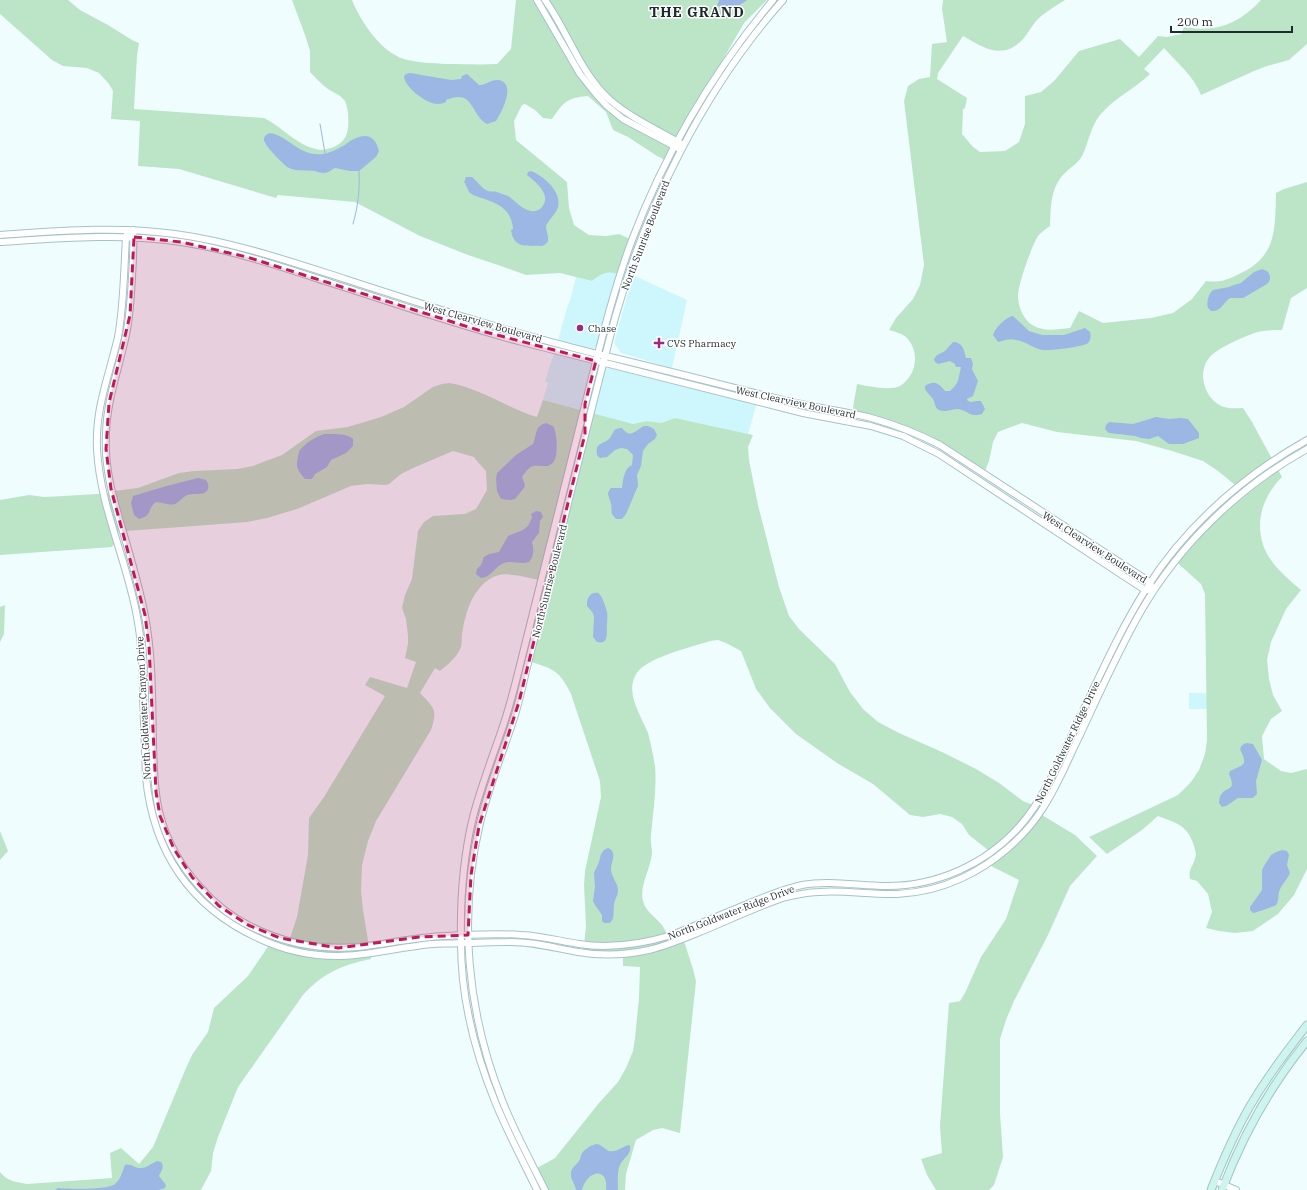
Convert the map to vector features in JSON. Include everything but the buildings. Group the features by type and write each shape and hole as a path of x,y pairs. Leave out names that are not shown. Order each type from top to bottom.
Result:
{"main road":[{"path":"1211,1190 1232,1141 1250,1106 1280,1060 1307,1025"},
{"path":"1223,1188 1235,1159 1257,1114 1277,1081 1307,1041"}],"street":[{"name":"North Sunrise Boulevard","path":"587,413 585,404 596,361 618,282 641,217 665,165 703,96 758,17 773,0"},
{"name":"North Sunrise Boulevard","path":"464,935 470,876 479,826 489,787 517,708 587,413 603,363 624,285 648,221 667,177 681,150 710,100 731,68 783,0"},
{"path":"568,46 546,1 539,3 583,71 609,99 627,114 677,145"},
{"name":"West Clearview Boulevard","path":"0,235 71,230 131,230 177,234 238,246 509,331 791,402 864,416 907,430 940,445 1150,582 1153,591 1145,590 939,454 903,436 862,424 797,411 603,363 478,330 247,257 182,242 134,237 86,237 0,242"},
{"name":"North Goldwater Canyon Drive","path":"131,230 126,237 122,313 118,337 101,401 97,449 103,490 129,581 137,617 141,647 148,793 157,830 167,853 185,882 205,904 235,927 273,945 311,954 338,956 359,955 418,945 464,943"},
{"name":"North Goldwater Canyon Drive","path":"131,230 134,237 130,315 109,403 106,424 106,449 111,489 145,615 150,646 154,778 160,816 174,849 202,890 219,906 248,925 280,938 310,946 338,948 358,947 419,937 464,935"},
{"path":"618,282 624,285"},
{"name":"North Sunrise Boulevard","path":"537,1190 504,1124 477,1048 467,1005 461,900 463,872 473,817 508,711 584,429"},
{"name":"North Goldwater Ridge Drive","path":"464,935 520,934 590,946 633,945 672,935 772,894 803,885 818,883 885,886 910,885 941,877 981,859 1002,844 1019,827 1035,807 1048,784 1110,654 1135,607 1150,582 1176,548 1202,518 1217,504 1261,468 1307,440"},
{"name":"North Goldwater Ridge Drive","path":"464,943 520,942 579,952 621,954 648,950 670,944 786,897 822,891 897,894 949,883 972,873 989,863 1005,850 1026,830 1043,809 1134,623 1153,591 1184,551 1222,510 1271,471 1307,449"},
{"name":"North Sunrise Boulevard","path":"464,943 470,972 474,1004 493,1075 508,1113 545,1190"},
{"path":"1215,1181 1223,1188 1236,1190"}],"highlighted area":[{"path":"134,237 181,242 247,257 478,330 596,361 585,404 585,434 519,702 479,826 471,875 468,935 419,937 338,948 280,938 248,925 219,906 192,877 174,849 160,816 156,792 149,646 145,615 111,489 106,449 109,403 130,315"}],"shaded area":[{"path":"611,272 617,274 597,346 593,349 589,349 558,340 576,277 592,281 603,273"},
{"path":"633,275 687,300 672,368 621,353 614,343"},
{"path":"554,353 590,362 592,366 581,410 543,400 548,383 545,381"},
{"path":"609,367 757,403 748,434 675,418 661,423 647,421 633,424 592,414 604,370"},
{"path":"1189,693 1207,693 1207,709 1189,709"}],"green space":[{"path":"0,0 68,0 80,10 139,43 134,109 264,118 302,144 324,150 337,145 345,139 348,130 348,113 346,102 326,87 310,72 310,51 292,0 352,0 366,26 380,43 387,50 404,59 447,64 497,64 511,49 516,0 767,0 744,23 665,160 628,137 613,130 606,112 588,96 575,98 566,102 552,119 543,118 535,110 525,104 522,105 514,121 516,140 567,182 569,208 574,225 589,235 606,236 619,234 630,239 617,274 610,272 604,273 592,281 560,273 526,275 468,255 420,236 355,202 278,195 276,198 179,169 138,166 140,121 111,119 113,91 99,73 87,68 63,66 52,60 0,14"},
{"path":"943,0 1065,0 1040,17 1022,41 1008,49 1002,51 988,49 963,36 938,73 937,79 967,98 965,108 963,109 962,134 973,147 980,152 1005,151 1019,142 1025,124 1025,96 1041,92 1054,81 1079,51 1120,39 1139,57 1158,36 1167,37 1181,34 1184,27 1206,29 1226,25 1244,15 1261,0 1307,0 1307,44 1289,60 1254,71 1201,95 1190,76 1164,48 1144,69 1150,74 1100,115 1092,129 1082,157 1066,172 1057,184 1052,197 1050,226 1038,236 1032,248 1025,266 1018,293 1021,310 1027,321 1038,328 1047,330 1070,328 1079,311 1103,323 1151,318 1173,313 1192,299 1206,281 1211,282 1231,278 1251,267 1261,259 1267,250 1274,230 1276,193 1307,182 1307,288 1291,298 1282,330 1267,330 1258,332 1225,346 1209,358 1205,364 1203,372 1205,386 1212,399 1224,407 1243,408 1282,477 1275,485 1264,503 1261,513 1260,534 1270,559 1282,574 1301,590 1286,609 1271,642 1267,660 1269,679 1273,695 1282,711 1271,719 1262,736 1264,759 1281,771 1291,773 1307,769 1307,869 1294,895 1278,914 1253,931 1235,933 1206,928 1212,912 1208,894 1197,881 1190,879 1190,870 1196,856 1196,852 1188,833 1180,826 1158,816 1142,830 1107,854 1089,837 1178,795 1191,782 1199,770 1205,754 1207,740 1205,594 1201,584 1172,558 1212,513 1240,489 1203,461 1172,451 1136,441 1057,432 1022,423 998,432 993,442 985,471 939,443 915,431 890,421 859,413 853,408 857,384 885,388 896,387 905,382 913,371 915,358 912,345 902,334 889,330 896,318 913,299 920,285 924,265 904,101 908,86 919,79 930,77 932,44 947,42 942,9"},
{"path":"449,383 472,389 515,409 537,417 543,400 633,424 647,421 661,423 675,418 753,435 748,447 749,460 758,505 779,587 789,616 799,629 835,664 850,692 863,709 878,722 976,769 999,783 1023,801 1033,805 1042,815 1075,835 1097,856 1070,886 1048,935 1014,1001 1006,1020 1000,1039 1000,1113 1003,1157 994,1185 989,1190 936,1190 927,1175 921,1159 942,1153 940,1126 949,1003 960,1001 965,993 981,957 1006,919 1019,880 993,867 981,855 988,850 969,835 962,824 952,817 940,814 923,817 910,815 873,784 837,763 796,734 770,708 756,689 741,651 718,640 692,646 669,654 648,664 635,676 632,690 638,712 648,733 655,766 656,783 651,837 652,853 644,883 642,895 643,901 647,910 663,926 667,935 680,929 696,981 680,1133 662,1128 653,1130 636,1140 626,1174 625,1190 547,1190 537,1168 555,1158 599,1103 618,1082 626,1068 633,1051 635,1038 640,967 623,966 623,956 583,954 586,926 584,885 585,871 601,797 600,781 571,694 567,687 556,672 531,662 551,583 504,574 493,577 482,585 470,603 463,627 462,642 459,651 440,671 435,668 420,693 429,702 433,709 434,717 431,730 376,821 368,841 362,865 361,891 371,959 351,964 334,971 310,987 303,995 238,1087 218,1137 213,1153 211,1171 201,1190 0,1190 0,1172 15,1182 27,1184 112,1178 110,1153 121,1148 139,1164 153,1147 192,1055 208,1032 214,1008 248,976 269,945 286,950 297,917 308,855 309,818 324,797 385,696 365,685 370,677 407,688 416,662 405,658 408,636 406,619 402,608 405,595 412,579 418,531 424,522 433,516 465,514 476,509 487,490 486,471 474,457 453,451 401,474 389,484 351,486 297,509 267,518 247,522 113,533 116,541 112,547 0,555 0,500 29,495 44,497 114,493 114,491 138,488 179,473 237,469 253,466 282,455 316,431 348,427 381,417 404,407 433,387"},
{"path":"5,605 4,634 0,642 0,607"},
{"path":"0,831 8,851 0,860"}],"water":[{"path":"719,0 747,0 739,5 730,6 728,8 717,6"},
{"path":"410,73 451,80 461,79 462,76 467,74 479,85 494,80 499,80 507,87 504,106 496,121 487,124 477,114 471,104 462,97 455,97 446,100 446,102 441,104 433,103 422,98 412,90 405,80 404,76"},
{"path":"270,133 283,138 307,152 315,154 330,152 363,136 371,138 378,146 379,151 376,157 359,171 335,168 328,172 320,173 315,171 290,169 274,154 265,142 264,138"},
{"path":"531,171 536,173 551,185 555,190 559,201 557,210 546,226 548,240 542,246 527,246 518,244 515,241 511,230 513,229 511,221 504,209 493,202 473,195 469,192 464,183 466,177 472,177 481,187 486,190 508,196 524,209 536,211 542,207 545,202 545,198 542,189 527,175 528,172"},
{"path":"1262,269 1267,271 1270,276 1267,284 1243,298 1230,298 1217,310 1211,311 1208,308 1208,298 1213,290 1241,283 1254,272"},
{"path":"1013,316 1029,331 1042,335 1064,335 1085,328 1090,332 1091,336 1088,343 1080,346 1046,350 1039,349 1014,339 998,342 993,335 994,332 998,326"},
{"path":"953,342 961,345 964,349 966,358 971,358 973,364 972,369 978,381 973,396 967,400 970,402 981,401 985,409 982,414 974,415 958,409 941,411 936,407 933,399 925,389 925,386 928,384 936,383 945,391 950,391 958,381 961,367 956,367 955,364 950,361 938,364 934,359 937,355 945,351"},
{"path":"1156,417 1188,419 1199,433 1199,438 1183,444 1169,444 1158,436 1149,439 1141,438 1109,433 1105,429 1109,422 1133,424"},
{"path":"546,423 553,426 555,432 557,452 554,462 548,466 531,467 522,477 525,485 515,499 501,499 497,491 497,473 516,455 533,444 539,426"},
{"path":"644,426 654,429 657,435 643,451 641,466 637,475 638,486 626,514 622,519 616,519 612,514 608,492 611,488 622,488 623,478 626,471 632,465 633,455 627,449 621,448 615,450 607,457 600,458 597,455 597,447 608,440 617,429 622,428 625,432 631,433"},
{"path":"325,434 340,434 350,437 353,439 353,446 346,453 331,460 327,467 315,474 312,479 305,479 297,467 299,452 303,446 310,441"},
{"path":"198,478 206,480 208,483 208,489 204,493 190,494 173,504 156,502 153,504 148,514 143,518 139,519 134,515 131,503 133,496"},
{"path":"536,511 541,512 543,517 540,521 539,533 532,542 533,553 529,562 510,562 501,564 491,574 481,578 476,574 477,569 481,565 484,557 489,554 499,552 508,536 523,530 528,526 532,518 531,514"},
{"path":"598,593 601,596 607,614 606,640 604,642 597,642 593,637 594,617 593,613 587,606 587,601 590,595"},
{"path":"1246,743 1253,744 1262,760 1256,781 1257,794 1253,798 1238,798 1222,807 1219,803 1220,797 1225,790 1232,785 1229,774 1230,771 1244,763 1240,749"},
{"path":"608,848 613,852 611,870 618,890 614,903 613,919 610,923 604,923 602,921 602,915 593,901 595,887 594,873 601,854"},
{"path":"1282,850 1287,851 1289,855 1287,865 1290,873 1280,889 1277,903 1272,907 1253,913 1250,910 1250,907 1262,890 1262,870 1271,855"},
{"path":"597,1144 609,1151 617,1150 629,1145 630,1146 630,1151 619,1168 618,1190 606,1190 606,1182 604,1177 601,1174 597,1174 588,1178 582,1190 576,1190 571,1177 571,1171 579,1161 584,1151 590,1146"},
{"path":"157,1161 161,1162 163,1166 159,1176 166,1185 165,1188 159,1190 55,1190 58,1188 88,1189 111,1186 119,1180 125,1165 143,1168"}],"waterway":[{"path":"320,124 325,153"},
{"path":"353,224 358,198 359,171"}],"place":[{"name":"Chase","path":"580,328"},
{"name":"CVS Pharmacy","path":"659,343"}],"district":[{"name":"THE GRAND","path":"697,12"}]}
